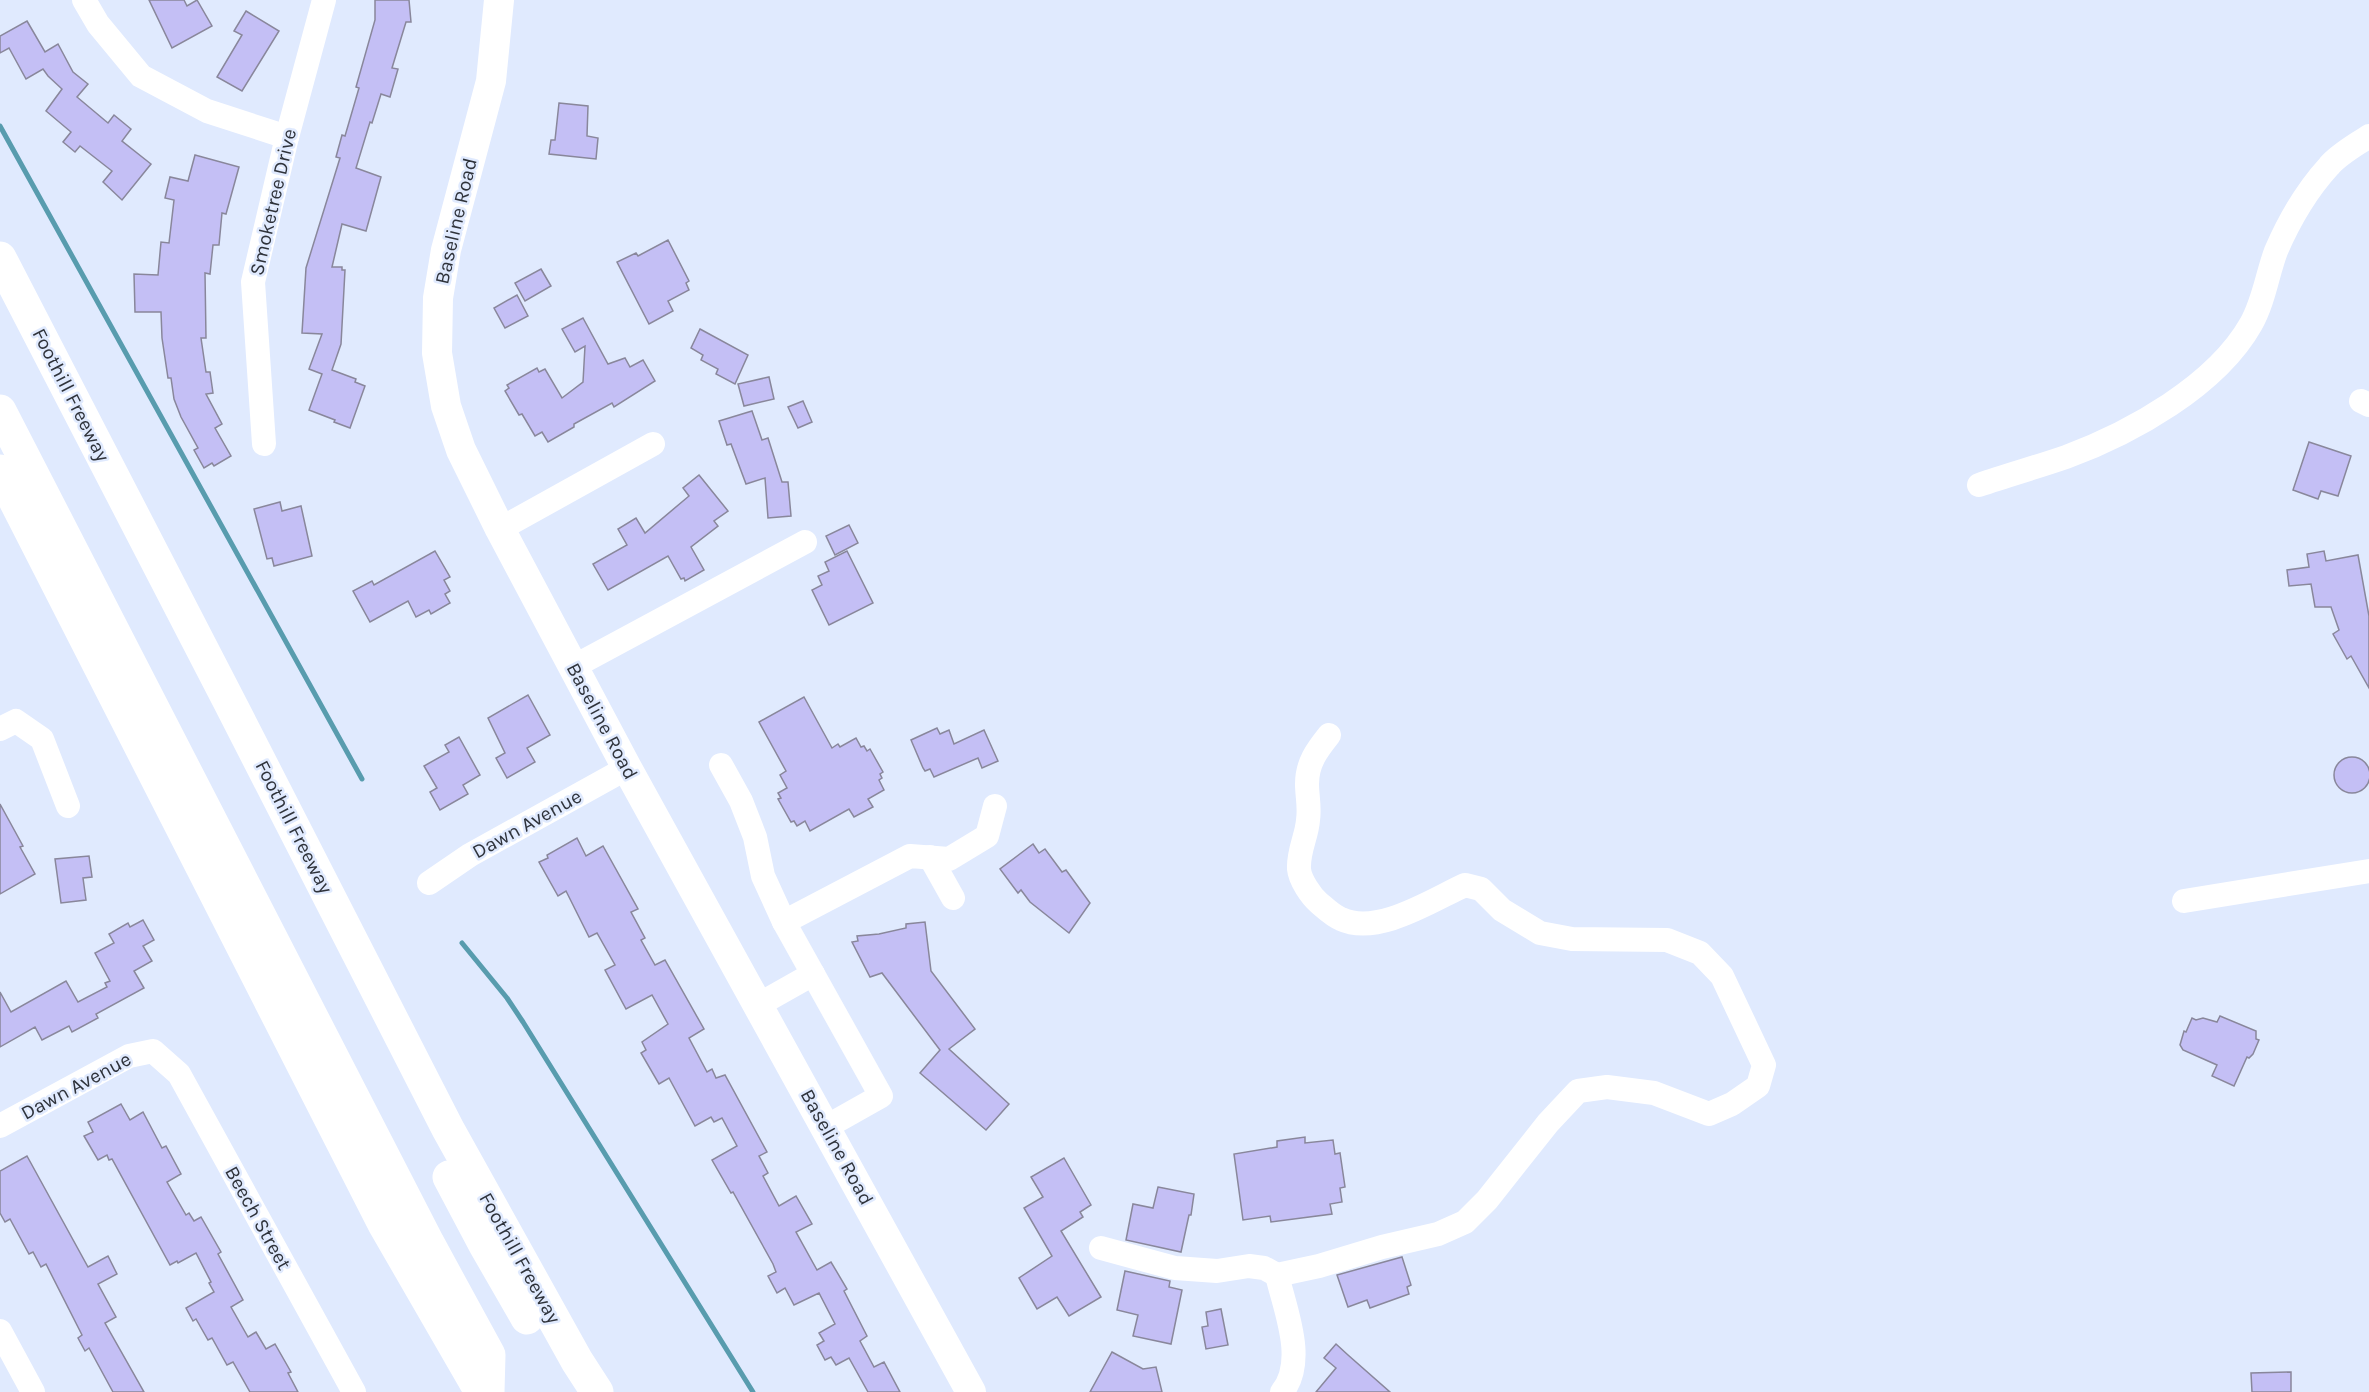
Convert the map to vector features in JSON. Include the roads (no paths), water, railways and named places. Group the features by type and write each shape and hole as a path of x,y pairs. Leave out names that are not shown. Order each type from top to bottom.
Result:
{"highway":[{"name":"Foothill Freeway","path":"0,258 448,1129 577,1361 597,1392"},
{"path":"0,302 485,1245 540,1339 577,1361"},
{"path":"0,411 428,1243 489,1355 488,1392"},
{"path":"0,471 379,1213 481,1392"}],"main road":[{"name":"Baseline Road","path":"499,0 491,81 446,250 438,298 437,353 446,406 461,450 573,667 971,1392"}],"street":[{"path":"84,0 98,24 141,76 207,111 287,137"},
{"name":"Smoketree Drive","path":"264,444 253,282 287,137 324,0"},
{"path":"1979,484 2066,457 2103,442 2178,398 2215,369 2238,344 2252,323 2263,298 2276,251 2300,204 2330,164 2369,136"},
{"path":"500,529 653,444"},
{"path":"573,667 805,542"},
{"path":"0,729 16,721 42,739 68,806"},
{"path":"1101,1248 1174,1268 1217,1271 1249,1266 1264,1268 1277,1275 1319,1266 1382,1247 1437,1234 1465,1222 1488,1200 1548,1123 1578,1091 1607,1087 1654,1093 1709,1114 1732,1104 1758,1086 1764,1065 1722,976 1700,953 1667,940 1572,939 1540,933 1502,910 1482,889 1465,885 1388,920 1366,924 1342,920 1329,911 1312,897 1299,872 1300,855 1308,828 1310,804 1307,784 1310,765 1315,751 1329,735"},
{"path":"722,765 741,801 754,837 764,876 784,922 881,1096 826,1126"},
{"name":"Dawn Avenue","path":"429,883 470,855 627,768"},
{"path":"784,922 910,856 949,859 987,836 995,806"},
{"path":"930,857 953,898"},
{"path":"2184,901 2369,871"},
{"path":"758,1005 813,974"},
{"name":"Dawn Avenue","path":"0,1126 129,1056 153,1051"},
{"name":"Beech Street","path":"153,1051 179,1074 354,1392"},
{"path":"1277,1275 1295,1350 1294,1370 1289,1384 1282,1392"},
{"path":"0,1331 33,1392"}],"waterway":[{"path":"0,126 362,779"},
{"path":"462,943 507,998 523,1022 753,1392"}]}
